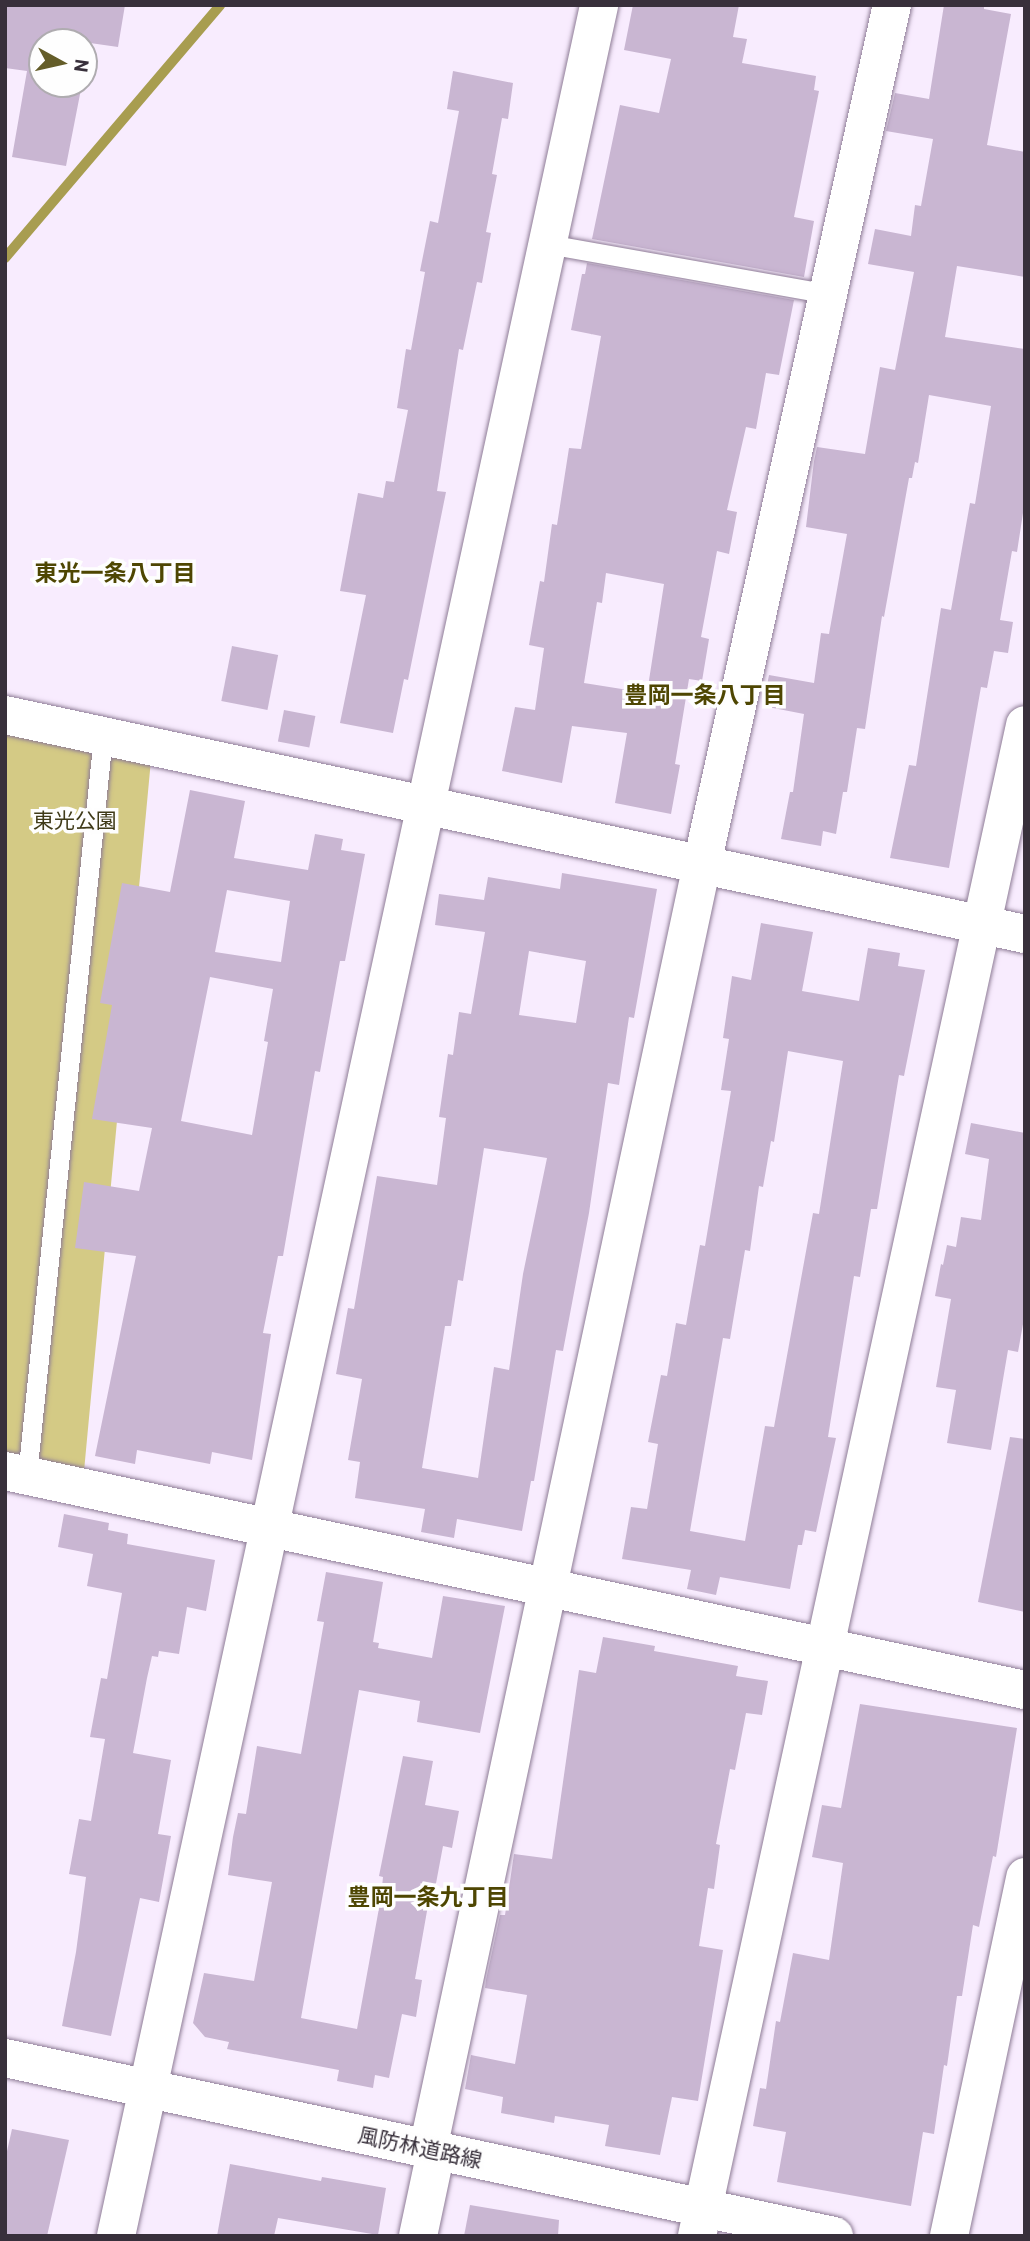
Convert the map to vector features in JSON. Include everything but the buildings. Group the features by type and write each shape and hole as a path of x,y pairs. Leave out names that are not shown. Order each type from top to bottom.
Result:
{"street":[{"path":"116,2236 599,5"},
{"path":"418,2236 432,2150 548,1586 702,864 892,5"},
{"path":"5,715 1025,934"},
{"path":"701,2222 823,1645 1025,725"},
{"path":"16,1473 1025,1690"},
{"path":"949,2236 1025,1877"},
{"name":"風防林道路線","path":"5,2058 432,2150 701,2222 834,2236"}],"lane":[{"path":"548,244 828,294"},
{"path":"16,1473 103,736"}],"green space":[{"name":"東光公園","path":"5,731 151,760 84,1471 5,1454"}],"waterway":[{"path":"5,258 220,5"}],"district":[{"name":"東光一条八丁目","path":"115,572"},
{"name":"豊岡一条八丁目","path":"705,694"},
{"name":"豊岡一条九丁目","path":"428,1896"}]}
